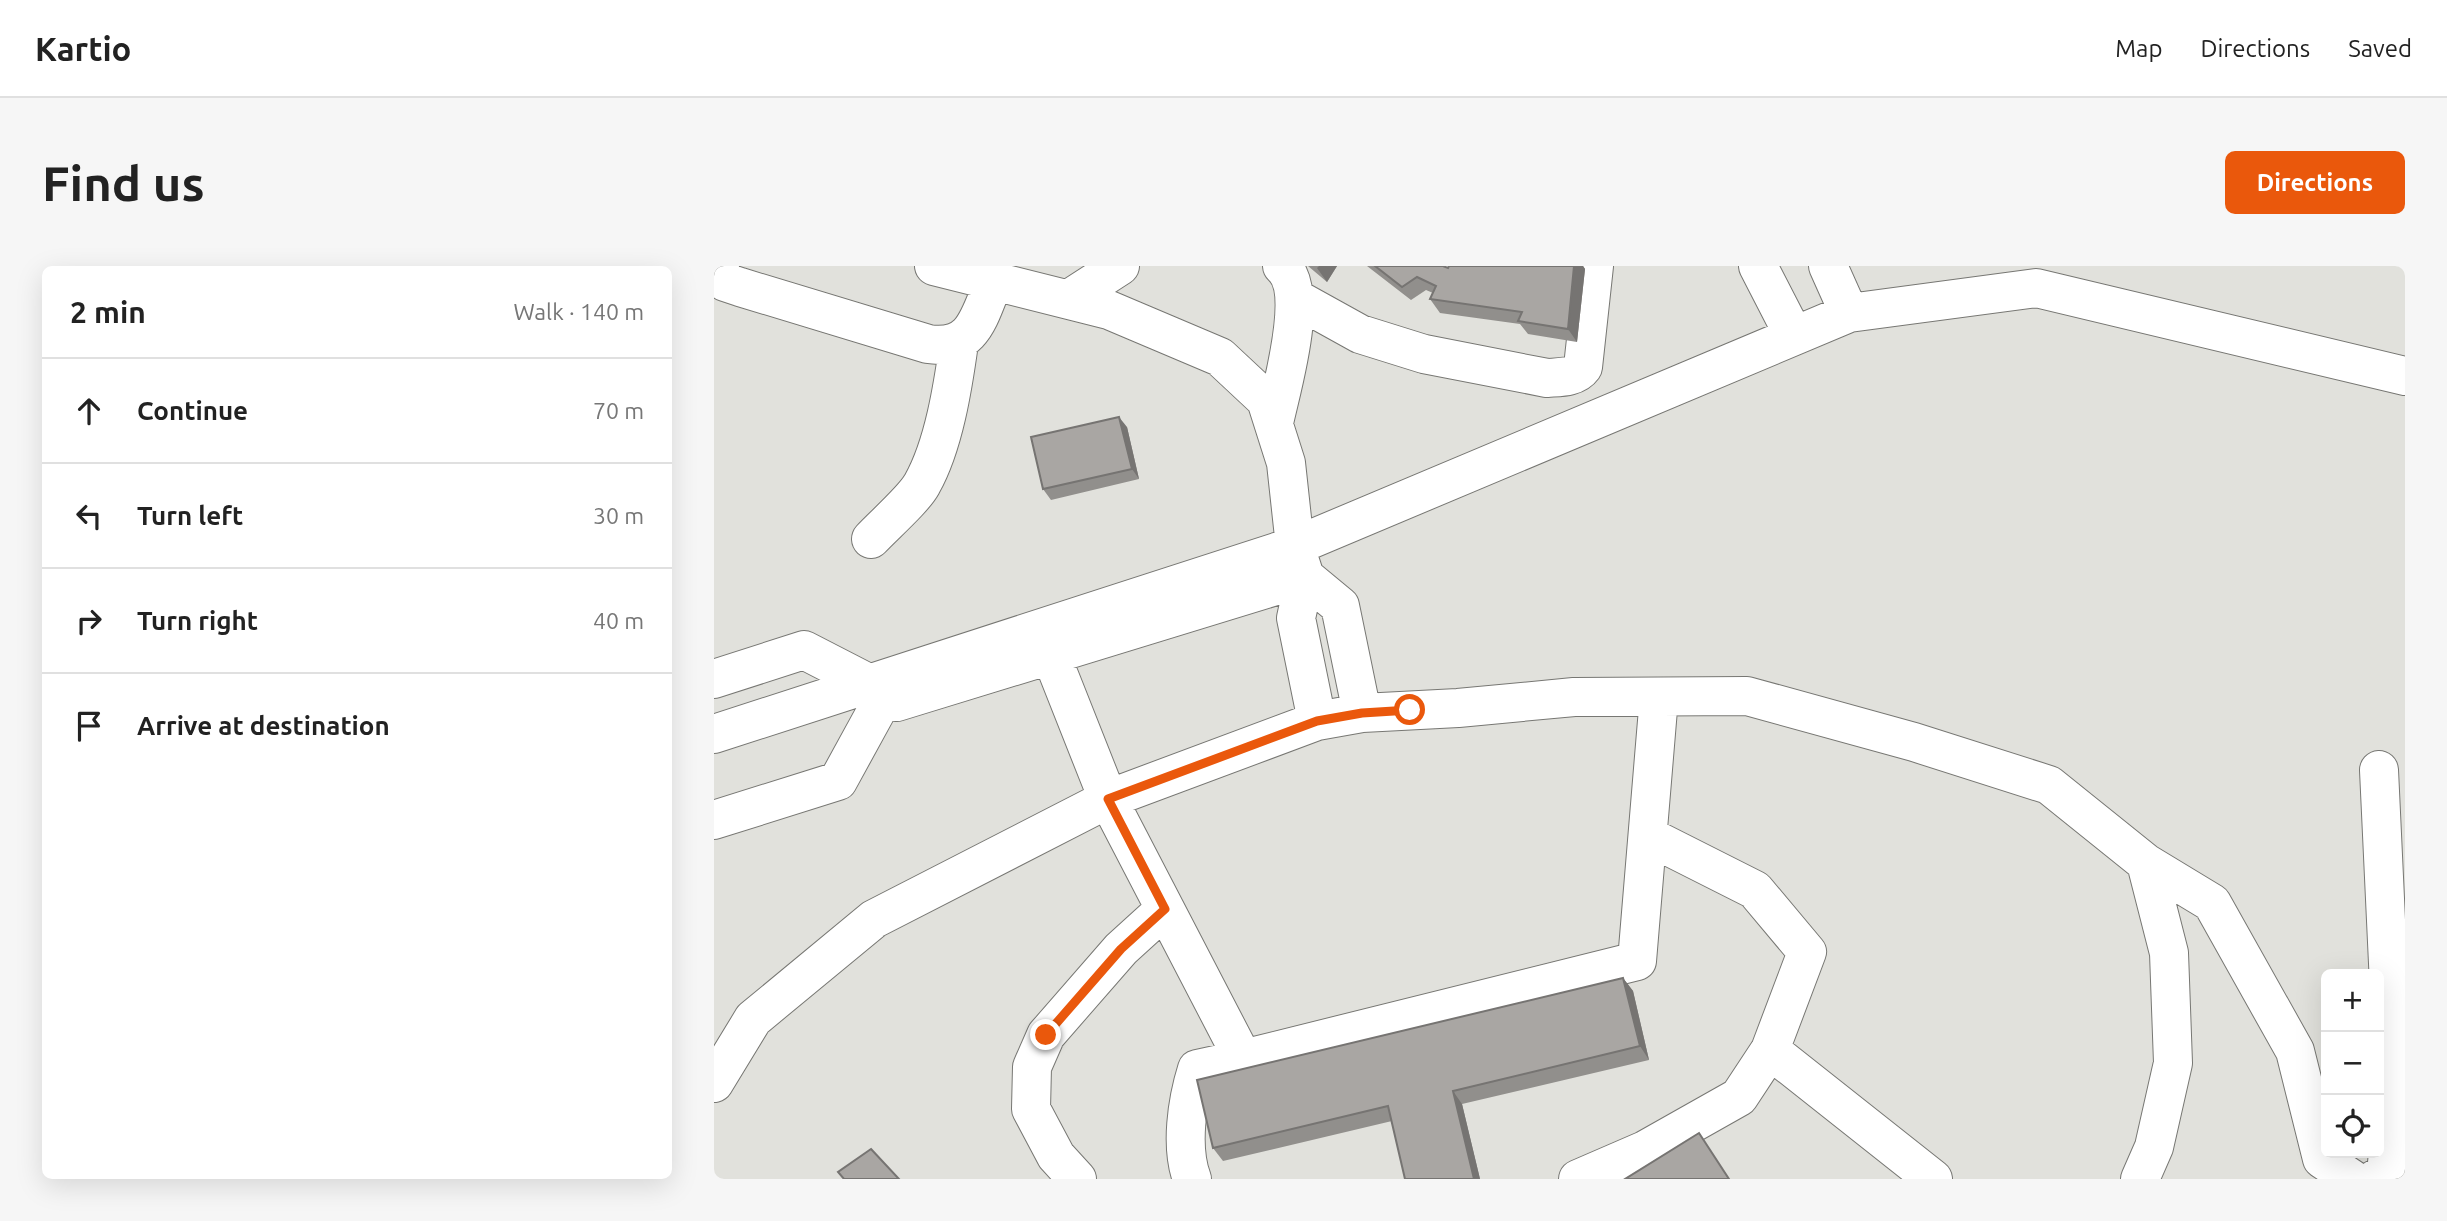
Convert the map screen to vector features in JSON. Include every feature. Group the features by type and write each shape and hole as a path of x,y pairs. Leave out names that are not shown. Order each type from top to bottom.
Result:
{"lane":[{"path":"934,266 1109,310 1220,357 1266,400 1286,463 1300,561 1296,618 1317,721"},
{"path":"1069,299 1120,266"},
{"path":"1289,282 1360,334 1424,354 1547,378 1566,377 1579,373 1583,368 1594,266"},
{"path":"1758,266 1794,336"},
{"path":"1828,266 1849,313"},
{"path":"719,279 928,344 942,346 959,343 973,329 994,281"},
{"path":"1273,423 1293,338 1289,282"},
{"path":"714,734 874,696 1034,650 1300,561 1849,313 2036,288 2405,376"},
{"path":"871,539 922,485 939,442 951,395 959,343"},
{"path":"1300,561 1340,606 1362,713"},
{"path":"714,679 804,650 874,696"},
{"path":"1034,650 1243,1059"},
{"path":"714,758 874,696"},
{"path":"714,820 838,781 874,696"},
{"path":"714,1083 753,1019 874,919 1108,799 1317,721 1362,713 1458,708 1574,697 1747,696 1914,742 2049,785 2146,863 2212,903 2295,1051 2322,1159 2352,1179"},
{"path":"1192,1179 1187,1166 1187,1100 1196,1069 1637,961 1659,697"},
{"path":"2375,1179 2386,1173 2394,1092 2379,770"},
{"path":"1578,1179 1646,1150 1739,1097 1770,1050 1807,952 1755,890 1648,836"},
{"path":"2140,1179 2154,1147 2173,1063 2169,953 2146,863"},
{"path":"1077,1179 1056,1156 1031,1109 1032,1067 1046,1035 1121,949 1165,909"},
{"path":"1770,1050 1933,1179"}],"building":[{"path":"1375,266 1574,266 1568,329 1518,321 1522,312 1430,299 1436,286 1417,277 1402,287"},
{"path":"1119,417 1132,469 1043,489 1031,437"},
{"path":"1623,978 1640,1046 1453,1091 1474,1179 1405,1179 1388,1106 1213,1148 1197,1080"},
{"path":"1699,1133 1729,1179 1625,1179"},
{"path":"871,1149 899,1179 844,1179 838,1172"}],"route":[{"path":"1046,1035 1121,949 1165,909 1108,799 1317,721 1362,713 1410,710"}]}
